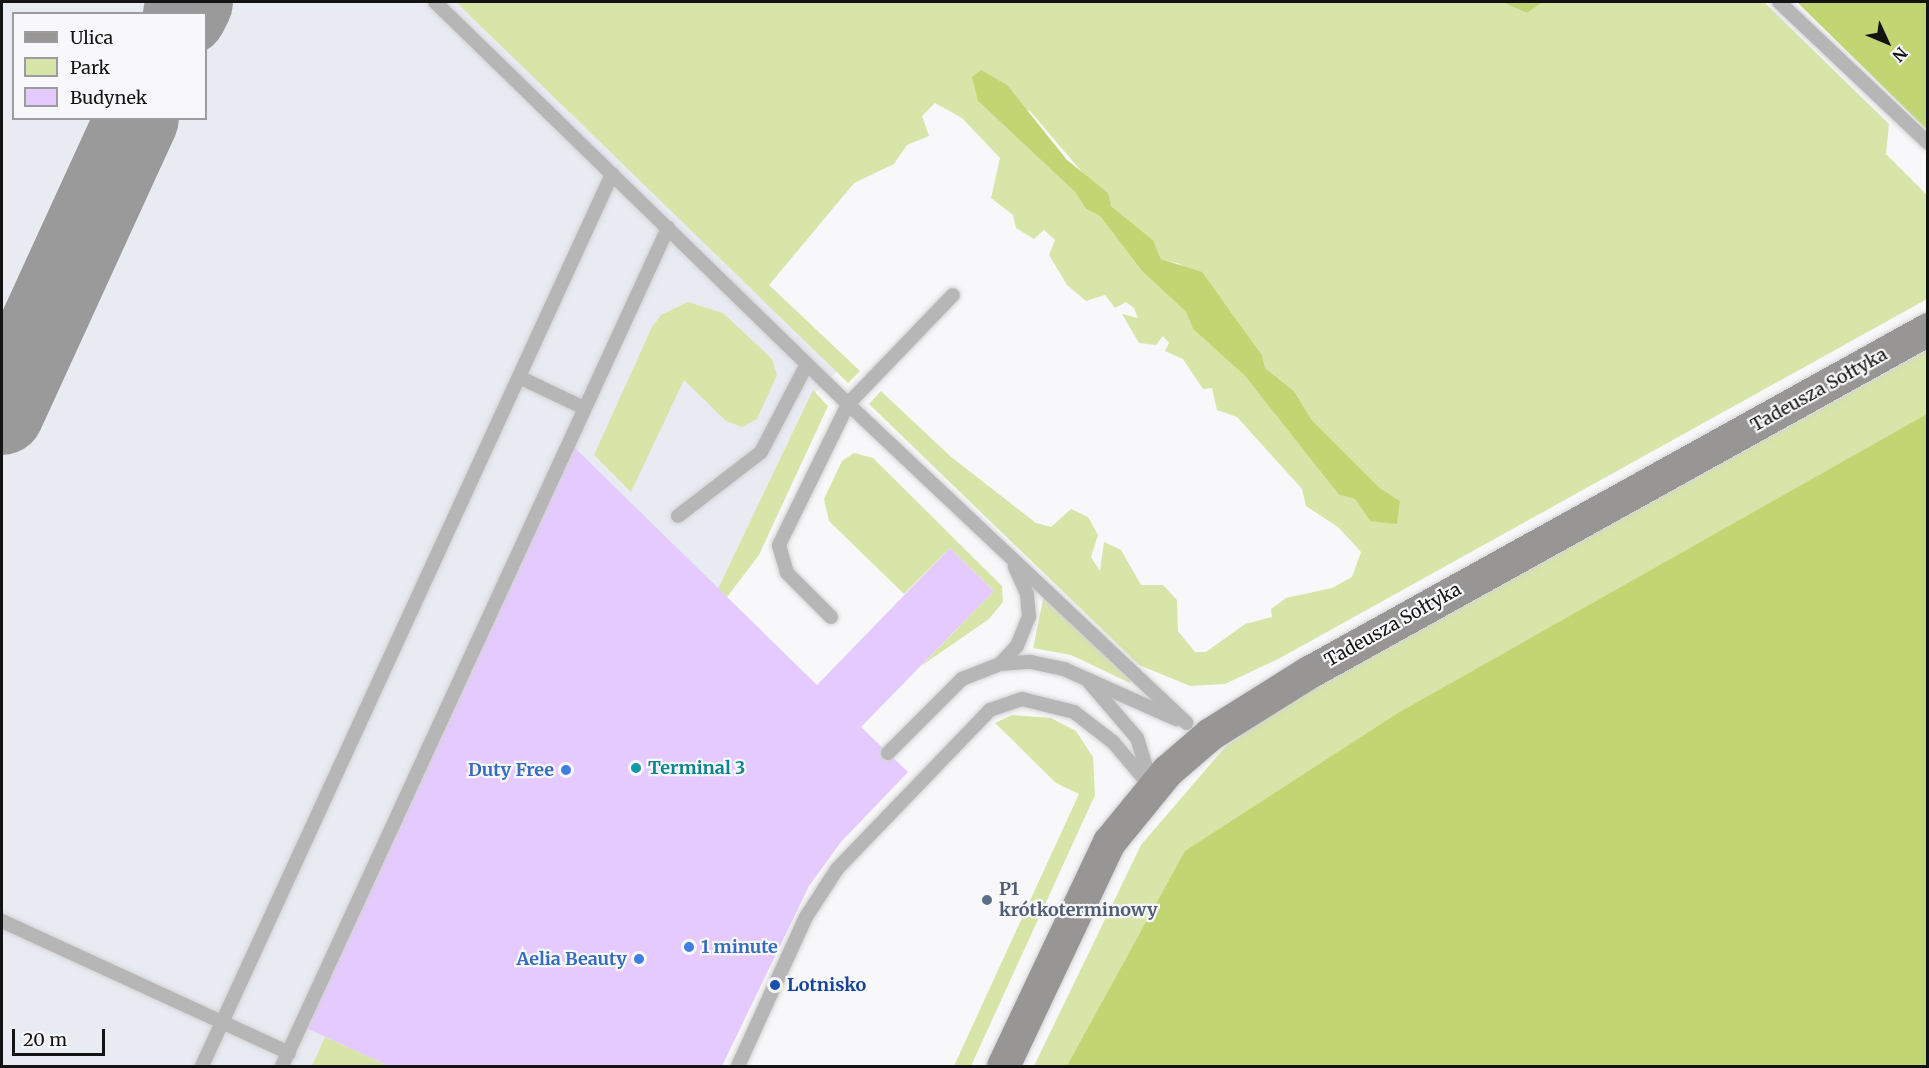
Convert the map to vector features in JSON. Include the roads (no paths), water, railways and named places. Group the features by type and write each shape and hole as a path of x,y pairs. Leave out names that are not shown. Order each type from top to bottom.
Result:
{"street":[{"name":"Tadeusza Sołtyka","path":"1003,1066 1093,871 1152,788 1199,729 1309,672 1928,329"}],"lane":[{"path":"435,2 1009,558 1050,590 1199,729"},
{"path":"1779,2 1928,143"},
{"path":"202,1066 612,174"},
{"path":"282,1066 668,228"},
{"path":"831,617 787,573 779,545 848,404 953,295"},
{"path":"678,516 761,452 807,364"},
{"path":"519,377 584,408"},
{"path":"1000,664 1017,646 1029,617 1022,578 1009,558"},
{"path":"888,753 962,679 1000,664 1047,664 1080,675 1199,729"},
{"path":"1080,675 1107,699 1137,738 1152,788"},
{"path":"738,1066 806,917 837,869 990,710 1022,699 1074,712 1113,742 1152,788"},
{"path":"2,921 289,1053"}],"place":[{"name":"Terminal 3","path":"636,768"},
{"name":"Duty Free","path":"566,770"},
{"name":"P1 krótkoterminowy","path":"987,900"},
{"name":"1 minute","path":"689,947"},
{"name":"Aelia Beauty","path":"639,959"},
{"name":"Lotnisko","path":"775,985"}]}
